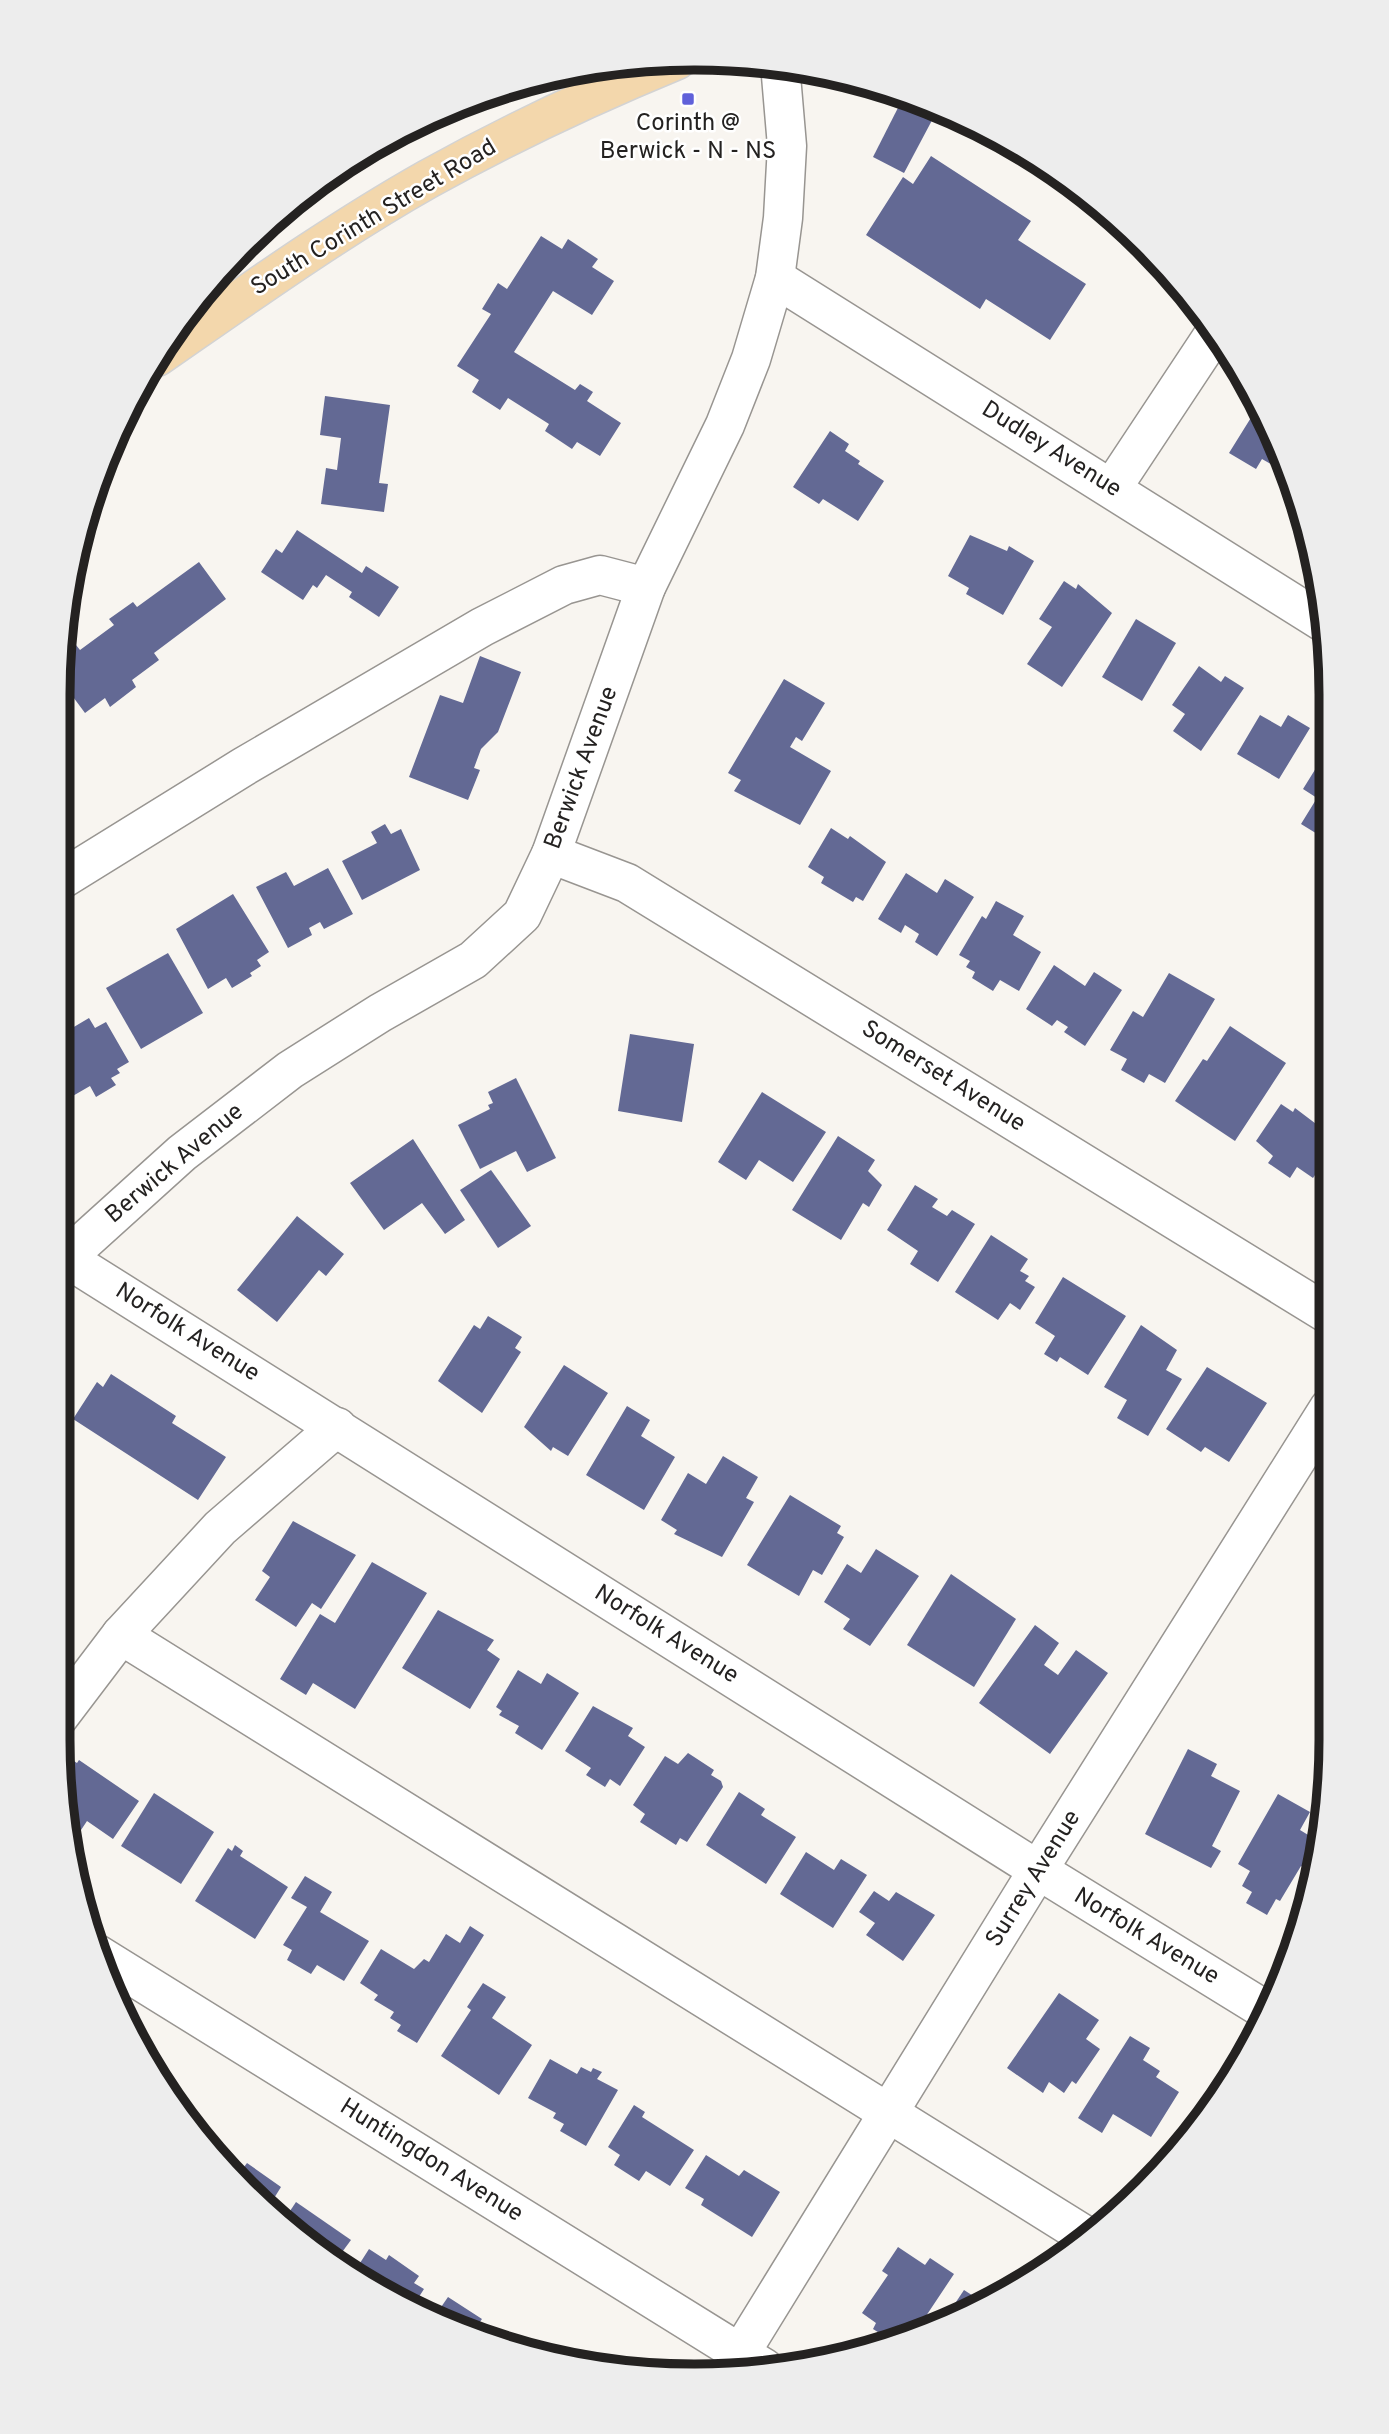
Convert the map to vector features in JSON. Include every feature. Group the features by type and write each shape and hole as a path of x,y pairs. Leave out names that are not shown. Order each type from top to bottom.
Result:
{"main road":[{"name":"South Corinth Street Road","path":"179,342 329,240 426,180 567,106 650,71"}],"street":[{"name":"Berwick Avenue","path":"70,1255 182,1153 290,1070 380,1013 473,960 522,915 551,855 646,587 726,425 751,359 775,278 783,218 787,146 781,76"},
{"name":"Dudley Avenue","path":"775,278 1314,617"},
{"path":"1112,488 1209,341"},
{"path":"70,874 243,766 482,627 564,585 600,575 646,587"},
{"name":"Somerset Avenue","path":"551,855 627,883 1319,1308"},
{"name":"Norfolk Avenue","path":"70,1267 337,1427 1038,1871 1259,2006"},
{"name":"Surrey Avenue","path":"753,2360 890,2113 1038,1871 1319,1424"},
{"path":"70,1702 121,1635 220,1528 337,1427"},
{"path":"121,1635 1079,2232"},
{"name":"Huntingdon Avenue","path":"112,1963 753,2360"}],"building":[{"path":"900,105 933,118 904,173 873,157"},
{"path":"931,156 1031,221 1018,240 1086,284 1050,340 986,299 980,309 866,235 903,177 913,184"},
{"path":"541,236 562,249 568,239 598,259 592,267 614,281 592,315 553,291 514,352 575,390 580,384 593,392 587,401 621,423 600,456 577,442 572,449 545,431 549,424 508,398 500,410 472,392 479,380 457,366 491,314 482,309 498,283 507,289"},
{"path":"325,396 390,405 379,483 388,484 384,512 321,504 326,468 337,470 341,438 320,435"},
{"path":"1253,414 1275,467 1262,459 1256,469 1229,453"},
{"path":"830,431 849,444 845,451 860,461 858,464 884,481 858,521 823,499 819,504 793,487"},
{"path":"297,530 362,573 366,566 399,587 379,617 349,597 352,592 326,575 317,588 313,585 303,600 261,572 276,549 282,553"},
{"path":"970,535 1007,551 1009,546 1034,561 1003,615 966,594 969,588 948,576"},
{"path":"199,562 226,599 154,653 159,660 132,680 136,687 110,707 105,698 85,713 70,693 72,648 76,645 80,650 114,625 109,619 133,602 137,607"},
{"path":"1064,581 1076,589 1078,584 1112,613 1062,687 1027,664 1052,627 1039,619"},
{"path":"1136,619 1176,643 1142,701 1102,677"},
{"path":"480,656 521,672 498,732 481,749 474,768 480,770 468,800 409,777 440,695 463,703"},
{"path":"1199,666 1221,682 1225,676 1244,688 1201,751 1173,731 1185,714 1172,705"},
{"path":"784,679 825,703 802,741 796,737 790,747 831,771 800,825 734,791 741,780 728,773"},
{"path":"1260,715 1281,727 1288,715 1310,728 1279,779 1237,754"},
{"path":"1319,763 1319,835 1301,824 1317,798 1303,789"},
{"path":"385,824 391,834 401,829 420,870 362,900 342,861 377,843 371,832"},
{"path":"831,828 848,839 850,836 886,862 863,901 856,897 853,902 821,883 824,877 808,867"},
{"path":"328,868 353,914 324,929 320,922 309,928 312,935 288,948 256,887 286,872 294,886"},
{"path":"906,873 937,893 945,879 974,897 937,956 915,942 919,934 905,925 901,933 878,919"},
{"path":"233,894 269,952 257,960 261,966 250,973 252,976 232,988 226,978 208,989 176,929"},
{"path":"996,901 1024,916 1013,935 1041,952 1019,991 1000,980 993,991 972,978 975,972 966,967 970,961 959,955 982,916 986,919"},
{"path":"168,953 203,1013 141,1049 106,988"},
{"path":"1054,965 1085,986 1094,972 1122,990 1085,1046 1064,1032 1068,1027 1057,1020 1052,1026 1026,1009"},
{"path":"1169,973 1215,999 1165,1083 1149,1074 1144,1083 1121,1070 1127,1059 1110,1050 1133,1011 1143,1017"},
{"path":"89,1018 95,1028 106,1022 129,1062 117,1069 120,1073 111,1078 116,1085 96,1097 90,1086 70,1095 70,1029"},
{"path":"1230,1026 1286,1063 1235,1141 1175,1101 1203,1059 1207,1061"},
{"path":"630,1034 694,1044 682,1122 618,1111"},
{"path":"516,1078 556,1158 527,1172 516,1151 480,1169 458,1125 490,1109 488,1105 493,1103 488,1092"},
{"path":"762,1092 826,1132 793,1182 759,1160 746,1180 718,1162"},
{"path":"1281,1104 1293,1112 1295,1108 1319,1126 1319,1169 1313,1178 1297,1167 1290,1178 1268,1163 1273,1156 1256,1141"},
{"path":"838,1136 875,1160 868,1171 882,1185 869,1207 863,1203 841,1240 792,1210"},
{"path":"413,1139 465,1220 445,1234 422,1203 384,1230 350,1183"},
{"path":"491,1170 531,1226 498,1248 460,1190"},
{"path":"915,1185 938,1199 932,1207 947,1216 952,1210 975,1224 938,1282 910,1264 918,1251 887,1230"},
{"path":"297,1216 344,1254 326,1276 319,1270 277,1322 237,1290"},
{"path":"991,1235 1028,1259 1020,1271 1029,1276 1025,1281 1035,1287 1020,1310 1010,1303 998,1320 955,1292"},
{"path":"1063,1277 1126,1316 1088,1375 1060,1357 1057,1362 1044,1354 1055,1336 1035,1323"},
{"path":"488,1316 522,1337 515,1348 521,1352 482,1413 438,1381 474,1325 480,1329"},
{"path":"1141,1325 1177,1350 1166,1370 1182,1379 1148,1436 1117,1418 1127,1400 1104,1387"},
{"path":"564,1365 608,1393 568,1456 553,1447 551,1451 524,1427"},
{"path":"1207,1367 1267,1403 1229,1462 1205,1447 1201,1452 1166,1429"},
{"path":"111,1374 176,1416 172,1423 226,1457 198,1500 73,1419 97,1382 103,1387"},
{"path":"627,1406 650,1420 641,1436 675,1457 644,1510 586,1475"},
{"path":"723,1456 758,1477 746,1498 754,1502 722,1557 674,1534 677,1530 661,1520 688,1473 706,1484"},
{"path":"790,1495 841,1526 837,1533 844,1537 822,1575 813,1570 799,1596 747,1565"},
{"path":"293,1521 356,1555 321,1609 312,1603 296,1627 255,1600 270,1577 262,1571"},
{"path":"876,1549 919,1576 870,1646 843,1629 850,1619 824,1602 847,1564 861,1573"},
{"path":"372,1562 427,1593 355,1709 313,1683 306,1695 280,1679 320,1614 335,1623"},
{"path":"951,1574 1016,1619 974,1687 907,1645"},
{"path":"438,1610 494,1640 487,1650 500,1659 470,1709 402,1668"},
{"path":"1035,1625 1059,1643 1044,1665 1058,1675 1076,1650 1108,1673 1050,1754 979,1703"},
{"path":"518,1670 541,1684 547,1673 579,1693 542,1750 515,1733 519,1726 499,1715 502,1711 496,1707"},
{"path":"593,1706 633,1728 628,1736 645,1747 620,1786 610,1779 605,1787 586,1775 591,1768 565,1751"},
{"path":"1188,1749 1217,1764 1211,1776 1240,1791 1212,1846 1221,1851 1211,1868 1145,1834"},
{"path":"688,1753 714,1770 711,1775 721,1781 723,1787 687,1842 680,1838 676,1845 640,1822 645,1814 633,1805 665,1756 678,1764"},
{"path":"70,1759 77,1763 79,1760 139,1801 113,1839 87,1821 81,1830 75,1821"},
{"path":"739,1792 765,1809 761,1815 796,1837 766,1884 706,1845"},
{"path":"154,1793 214,1832 181,1884 121,1846"},
{"path":"1278,1794 1310,1812 1300,1830 1311,1837 1307,1863 1304,1868 1301,1866 1280,1901 1276,1899 1267,1915 1246,1903 1252,1892 1242,1886 1250,1871 1238,1864"},
{"path":"235,1845 243,1851 240,1856 288,1887 255,1939 195,1901 228,1848 232,1851"},
{"path":"806,1852 834,1870 841,1859 867,1875 833,1928 780,1894"},
{"path":"305,1876 332,1892 320,1912 369,1941 344,1981 317,1965 311,1974 287,1960 292,1950 283,1945 307,1907 291,1898"},
{"path":"874,1891 889,1901 896,1892 935,1915 903,1961 866,1935 875,1923 859,1912"},
{"path":"470,1926 484,1935 417,2043 397,2031 401,2025 390,2018 394,2012 374,2000 378,1995 360,1983 381,1949 414,1969 424,1959 429,1962 446,1934 460,1943"},
{"path":"483,1983 506,1997 492,2018 532,2045 499,2095 441,2056 471,2010 467,2007"},
{"path":"1059,1993 1099,2020 1086,2039 1100,2049 1076,2084 1072,2081 1064,2093 1049,2082 1043,2093 1007,2068"},
{"path":"1130,2036 1150,2048 1143,2060 1160,2071 1156,2077 1179,2092 1151,2137 1113,2114 1102,2133 1078,2118"},
{"path":"550,2059 577,2074 581,2067 591,2072 593,2068 602,2072 597,2079 618,2090 586,2146 560,2131 564,2124 553,2118 556,2113 528,2098"},
{"path":"634,2105 645,2112 642,2117 694,2150 670,2186 646,2171 639,2181 614,2165 620,2155 608,2147"},
{"path":"706,2155 739,2176 744,2170 780,2192 752,2237 701,2205 704,2199 685,2188"},
{"path":"233,2160 244,2167 247,2163 281,2187 273,2200"},
{"path":"296,2202 351,2240 341,2254 288,2213"},
{"path":"898,2247 925,2265 930,2258 954,2274 924,2320 882,2335 873,2329 876,2323 862,2313 888,2275 882,2271"},
{"path":"369,2249 386,2260 389,2255 419,2276 414,2283 424,2289 417,2300 358,2265"},
{"path":"964,2290 976,2297 971,2300 952,2308"},
{"path":"448,2297 482,2319 478,2325 440,2309"}],"place":[{"name":"Corinth @ Berwick - N - NS","path":"688,99"}]}
